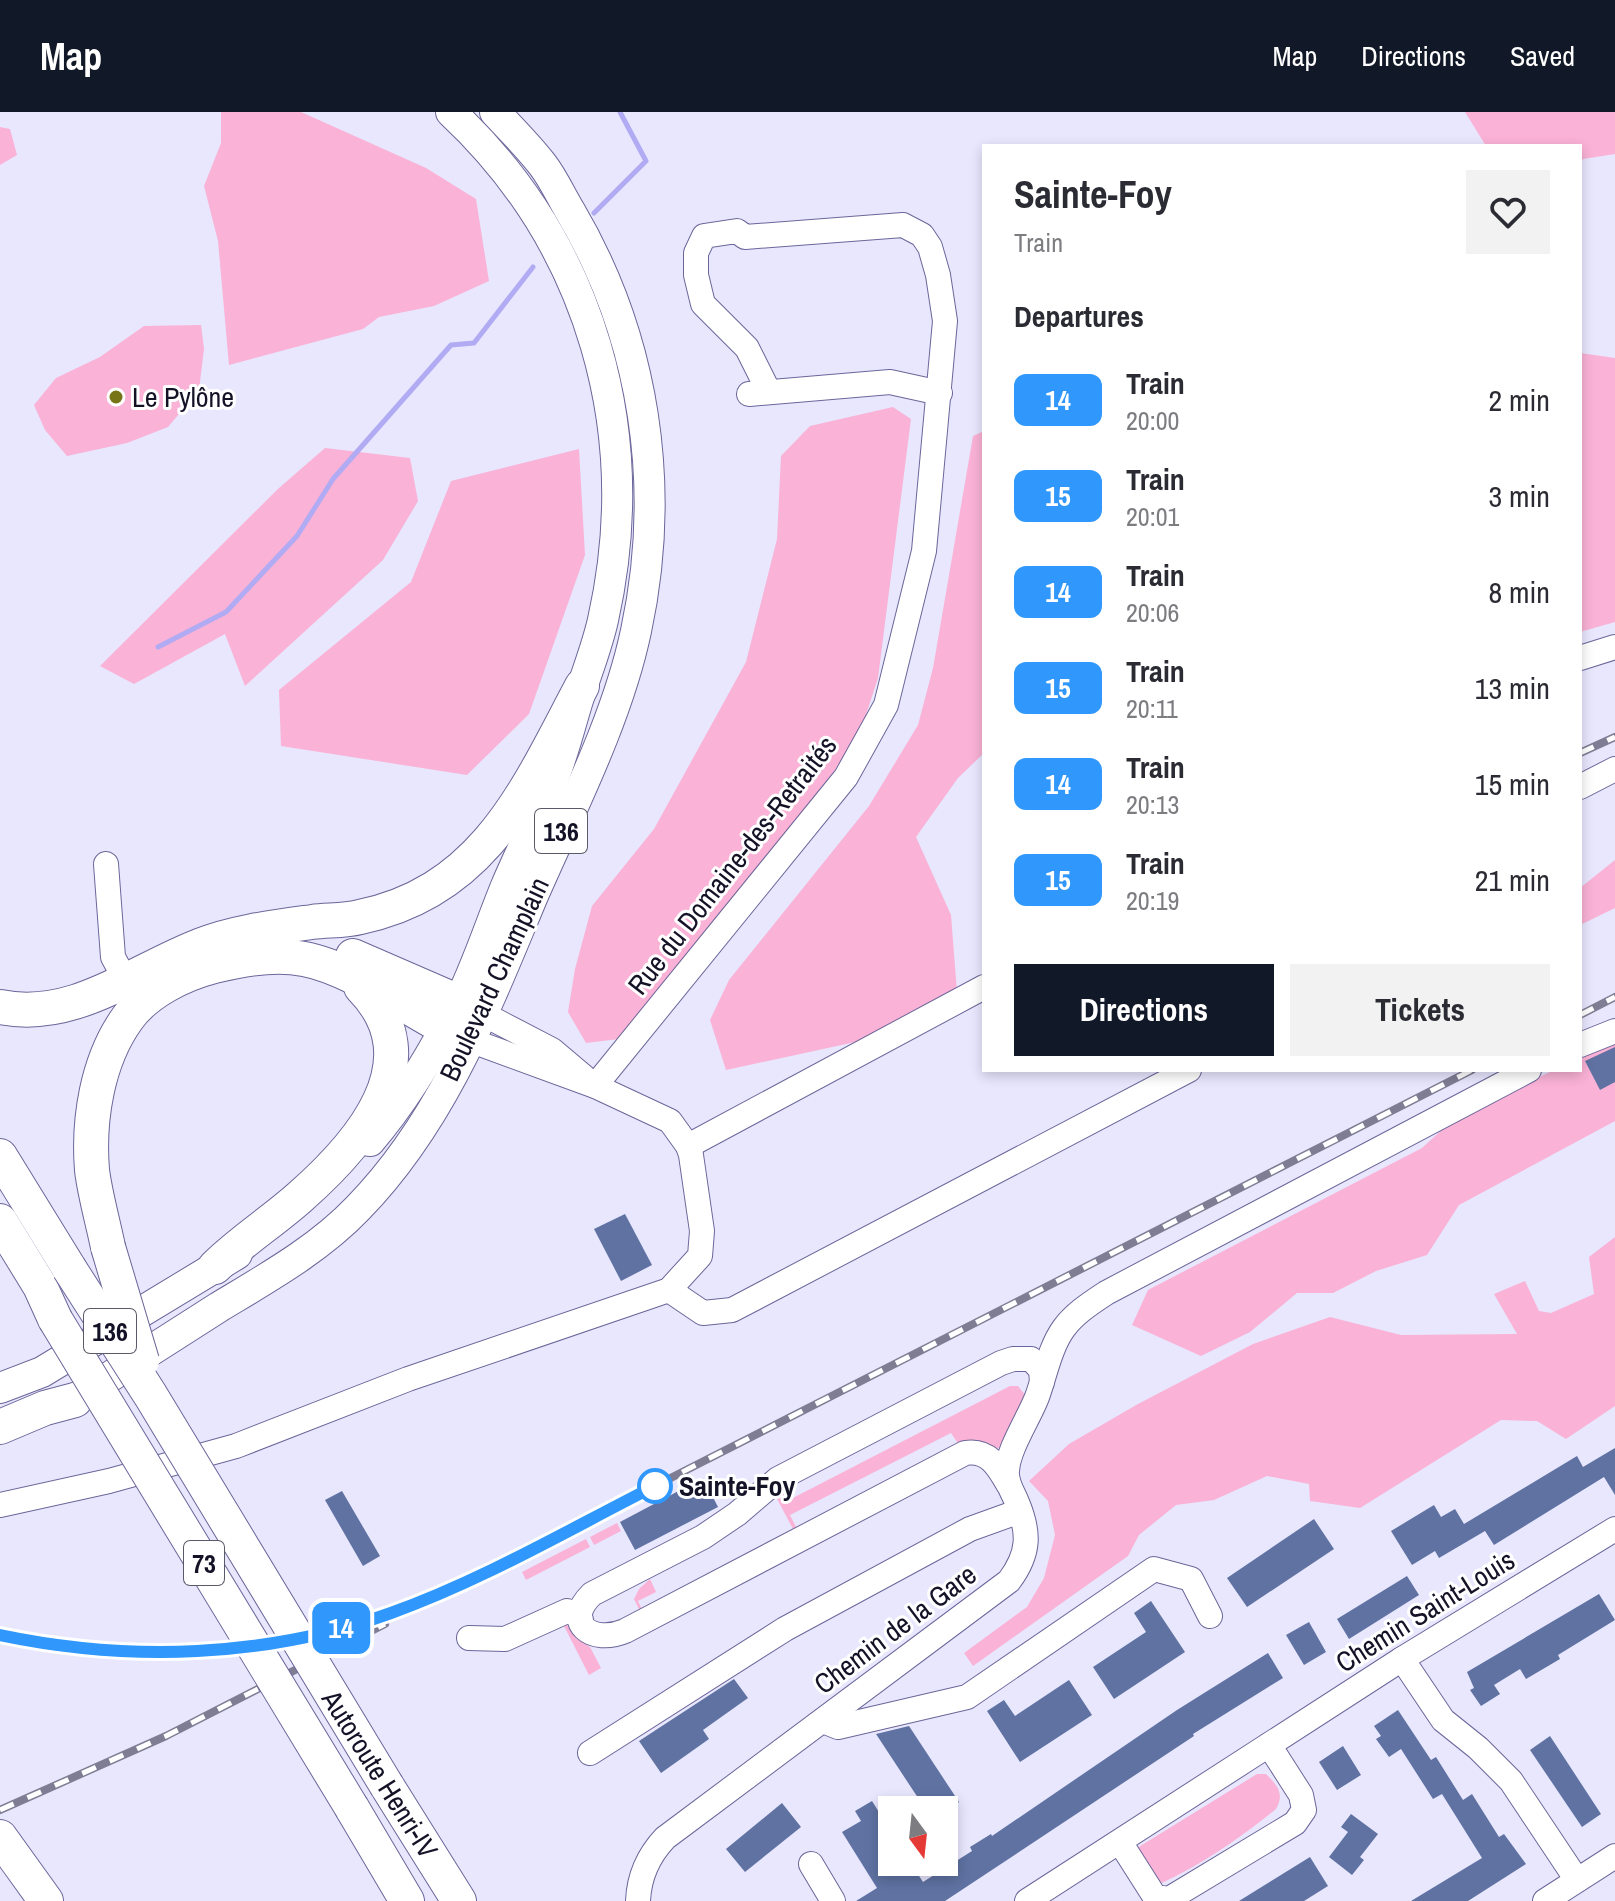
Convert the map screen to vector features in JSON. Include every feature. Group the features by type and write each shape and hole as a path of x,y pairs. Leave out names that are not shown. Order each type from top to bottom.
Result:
{"highway":[{"path":"151,1396 108,1247 93,1171 92,1133 98,1084 128,1018 132,994 176,954 213,940 311,922 358,918 402,906 445,884 469,863 525,795 582,686"},
{"path":"238,936 267,935 312,942 366,961 465,1021"},
{"path":"0,1007 33,1010 132,994 163,988 184,976 229,962 281,956 324,964 465,1021"},
{"path":"215,1267 236,1246 298,1200 330,1169 365,1127 382,1094 392,1064 389,1029 373,999 353,978"},
{"name":"Autoroute Henri-IV","path":"0,1156 151,1396 459,1901"},
{"name":"Autoroute Henri-IV","path":"0,1221 30,1291 55,1319 407,1901"},
{"path":"0,1265 30,1291"},
{"path":"0,1427 45,1408 75,1400"},
{"path":"2,1840 46,1901"}],"main road":[{"name":"Boulevard Champlain","path":"0,1388 42,1372 215,1267 290,1218 352,1163 465,1021 506,885 552,784 603,621 619,489 613,422 601,360 580,299 546,229 502,167 476,135 451,112"},
{"name":"Boulevard Champlain","path":"0,1441 38,1423 75,1400 314,1245 354,1212 411,1146 465,1021 615,704 636,632 650,545 647,429 631,351 610,292 584,234 544,166 495,112"}],"street":[{"name":"Rue du Domaine-des-Retraités","path":"595,1086 846,777 886,705 924,551 940,393 945,321 938,275 930,247 922,235 903,225 745,237 737,231 704,236 696,253 696,275 703,304 747,348 759,393 890,382 940,393"},
{"path":"1582,657 1615,647"},
{"path":"1582,786 1615,769"},
{"path":"106,864 113,957 132,994"},
{"path":"688,1146 982,988"},
{"path":"0,1505 109,1481 236,1446 408,1379 669,1290 700,1256 702,1231 688,1146 670,1121 465,1021"},
{"path":"1582,1044 1615,1031"},
{"path":"669,1290 703,1313 732,1310 1185,1072"},
{"path":"1008,1484 1006,1474 1009,1462 1057,1339 1074,1317 1106,1293 1525,1072"},
{"path":"581,1620 582,1606 592,1594 703,1537 737,1514 778,1479 1001,1363 1031,1359 1041,1370 1042,1382"},
{"name":"Chemin de la Gare","path":"581,1620 587,1631 596,1636 610,1637 625,1631 965,1453 978,1452 988,1456 1008,1484 1025,1525 1025,1555 1009,1581 665,1838 656,1847 644,1870 638,1901"},
{"path":"590,1753 785,1629 970,1529 1020,1511"},
{"name":"Chemin Saint-Louis","path":"1027,1901 1402,1659 1615,1529"},
{"path":"823,1721 838,1727 967,1697 1154,1569 1191,1579 1210,1616"},
{"path":"469,1638 505,1639 567,1611 581,1620"},
{"path":"1402,1659 1443,1720 1478,1748 1511,1781 1577,1880"},
{"path":"1120,1842 1155,1897 1169,1899 1295,1823 1304,1810 1301,1795 1269,1745"},
{"path":"1545,1901 1615,1856"},
{"path":"811,1864 833,1901"}],"shaded area":[{"path":"221,112 301,112 426,168 476,199 489,281 434,306 379,317 363,329 229,365 218,241 204,186 221,143"},
{"path":"1465,112 1615,112 1615,154 1582,161 1582,144 1485,144"},
{"path":"0,127 10,129 17,155 0,165"},
{"name":"Le Pylône","path":"201,325 204,349 199,390 168,427 127,443 67,456 45,430 34,405 56,378 100,357 144,326"},
{"path":"1582,353 1615,358 1615,622 1582,631"},
{"path":"893,407 911,419 878,678 861,730 825,785 619,1039 586,1043 568,1012 575,969 592,906 654,829 746,662 777,539 781,456 810,426"},
{"path":"982,432 982,755 958,778 916,837 951,915 957,992 874,1038 726,1070 710,1020 729,980 869,806 918,725 933,668 973,436"},
{"path":"325,448 410,458 418,501 383,560 245,686 225,634 134,684 100,666 279,488"},
{"path":"579,449 585,555 529,714 467,775 281,746 279,690 411,582 451,481"},
{"path":"1615,860 1615,908 1582,924 1582,886"},
{"path":"1615,1040 1615,1121 1459,1205 1427,1255 1376,1271 1333,1293 1297,1293 1250,1332 1201,1356 1132,1325 1148,1290 1422,1148 1455,1118 1550,1072 1582,1072 1582,1056"},
{"path":"1615,1237 1615,1406 1566,1439 1537,1421 1501,1420 1360,1508 1310,1501 1309,1484 1267,1476 1214,1500 1176,1505 1139,1535 1128,1556 973,1666 964,1653 1027,1607 1044,1578 1055,1535 1048,1501 1029,1481 1069,1444 1253,1344 1330,1317 1401,1335 1517,1334 1494,1294 1525,1281 1539,1311 1551,1313 1594,1294 1589,1257"},
{"path":"1010,1386 1018,1386 1025,1395 1005,1445 993,1450 959,1445 951,1433 790,1515 796,1527 793,1529 775,1495 784,1489 789,1500"},
{"path":"617,1523 621,1531 594,1545 590,1537"},
{"path":"586,1539 590,1547 526,1580 522,1572"},
{"path":"650,1579 656,1592 638,1601 644,1614 634,1599"},
{"path":"566,1623 576,1638 590,1647 601,1668 589,1675 564,1626"},
{"path":"1257,1774 1266,1774 1276,1786 1280,1799 1276,1809 1221,1849 1162,1883 1150,1872 1137,1848"}],"building":[{"path":"1615,1047 1615,1082 1600,1090 1585,1061"},
{"path":"625,1214 652,1265 621,1281 594,1229"},
{"path":"1615,1448 1615,1495 1604,1477 1494,1545 1485,1531 1439,1558 1435,1551 1412,1565 1391,1531 1434,1505 1441,1517 1455,1509 1464,1524 1577,1456 1583,1467"},
{"path":"703,1478 718,1507 635,1550 620,1522"},
{"path":"342,1491 380,1556 363,1566 325,1500"},
{"path":"1314,1519 1334,1549 1247,1607 1227,1578"},
{"path":"1407,1576 1419,1595 1349,1639 1337,1619"},
{"path":"1599,1594 1615,1620 1526,1679 1520,1669 1494,1685 1500,1694 1481,1706 1470,1690 1474,1688 1467,1672"},
{"path":"1151,1601 1185,1652 1114,1699 1093,1667 1146,1632 1134,1613"},
{"path":"1309,1622 1326,1652 1304,1665 1286,1635"},
{"path":"1268,1653 1283,1678 1193,1734 945,1901 856,1901 877,1888 842,1832 861,1821 855,1811 872,1801 878,1811 878,1876 919,1876 923,1882 932,1876 958,1876 958,1860 972,1851 970,1847 992,1836 1177,1710"},
{"path":"734,1679 748,1698 703,1730 709,1739 661,1773 639,1741"},
{"path":"1069,1680 1092,1715 1020,1762 987,1711 1004,1700 1015,1716"},
{"path":"1398,1710 1431,1760 1436,1757 1463,1800 1472,1794 1499,1837 1504,1834 1526,1864 1468,1901 1411,1901 1482,1858 1442,1794 1433,1799 1401,1749 1389,1757 1376,1739 1381,1736 1374,1726"},
{"path":"909,1726 955,1796 917,1796 876,1734"},
{"path":"1550,1736 1601,1814 1582,1827 1530,1750"},
{"path":"1343,1746 1361,1775 1337,1790 1319,1762"},
{"path":"782,1803 801,1827 745,1872 726,1849"},
{"path":"1351,1814 1378,1834 1360,1857 1364,1860 1352,1875 1329,1857 1348,1832 1341,1827"},
{"path":"1310,1857 1328,1886 1304,1901 1239,1901"}],"waterway":[{"path":"594,213 646,161 620,112"},
{"path":"158,647 226,612 297,536 333,479 451,345 474,343 533,267"}],"railway":[{"path":"1582,752 1615,737"},
{"path":"1582,1014 1615,997"},
{"path":"0,1635 92,1649 184,1651 276,1642 322,1633 397,1611 484,1573 1468,1072"},
{"path":"0,1810 166,1736 385,1624"}],"train":[{"name":"14","path":"0,1635 73,1647 157,1653 226,1649 307,1636 367,1621 434,1596 655,1486"}],"place":[{"name":"Le Pylône","path":"116,397"},
{"name":"Sainte-Foy","path":"655,1486"}]}
